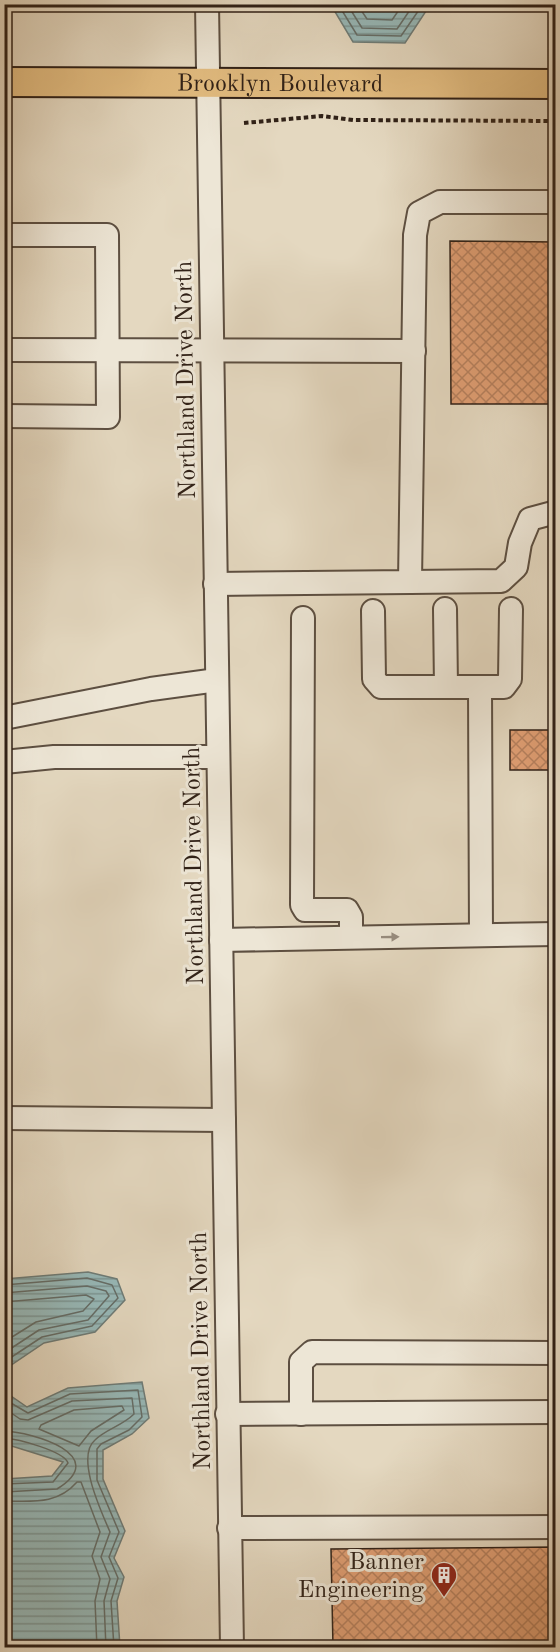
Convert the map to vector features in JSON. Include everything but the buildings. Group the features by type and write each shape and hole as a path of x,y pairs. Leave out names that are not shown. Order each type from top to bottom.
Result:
{"main road":[{"name":"Brooklyn Boulevard","path":"4,82 555,84"}],"street":[{"name":"Northland Drive North","path":"207,4 232,1647"},
{"path":"410,582 415,235 419,213 441,202 555,202"},
{"path":"4,235 107,236 109,350 108,417 4,416"},
{"path":"4,350 414,351"},
{"path":"215,584 501,581 516,567 520,543 530,519 555,512"},
{"path":"445,609 446,687"},
{"path":"373,611 374,679 381,687 504,687 510,679 511,609"},
{"path":"303,618 302,905 305,910 347,910 351,916 342,937"},
{"path":"4,718 151,689 217,681"},
{"path":"480,687 481,935"},
{"path":"4,762 54,757 218,757"},
{"path":"221,940 555,934"},
{"path":"4,1118 224,1120"},
{"path":"301,1414 301,1362 312,1353 555,1353"},
{"path":"227,1414 555,1412"},
{"path":"229,1528 555,1527"}],"path":[{"path":"244,123 322,117 353,120 555,121"}],"water":[{"path":"331,5 430,5 405,43 353,42"},
{"path":"88,1272 117,1279 125,1300 95,1332 44,1343 7,1368 5,1391 5,1279"},
{"path":"142,1382 149,1418 132,1434 103,1450 103,1479 125,1531 114,1558 124,1577 117,1601 120,1647 5,1647 5,1479 52,1476 63,1462 5,1444 5,1418 8,1416 5,1413 5,1392 27,1407 68,1388"}],"place":[{"name":"Banner Engineering","path":"444,1598"}]}
